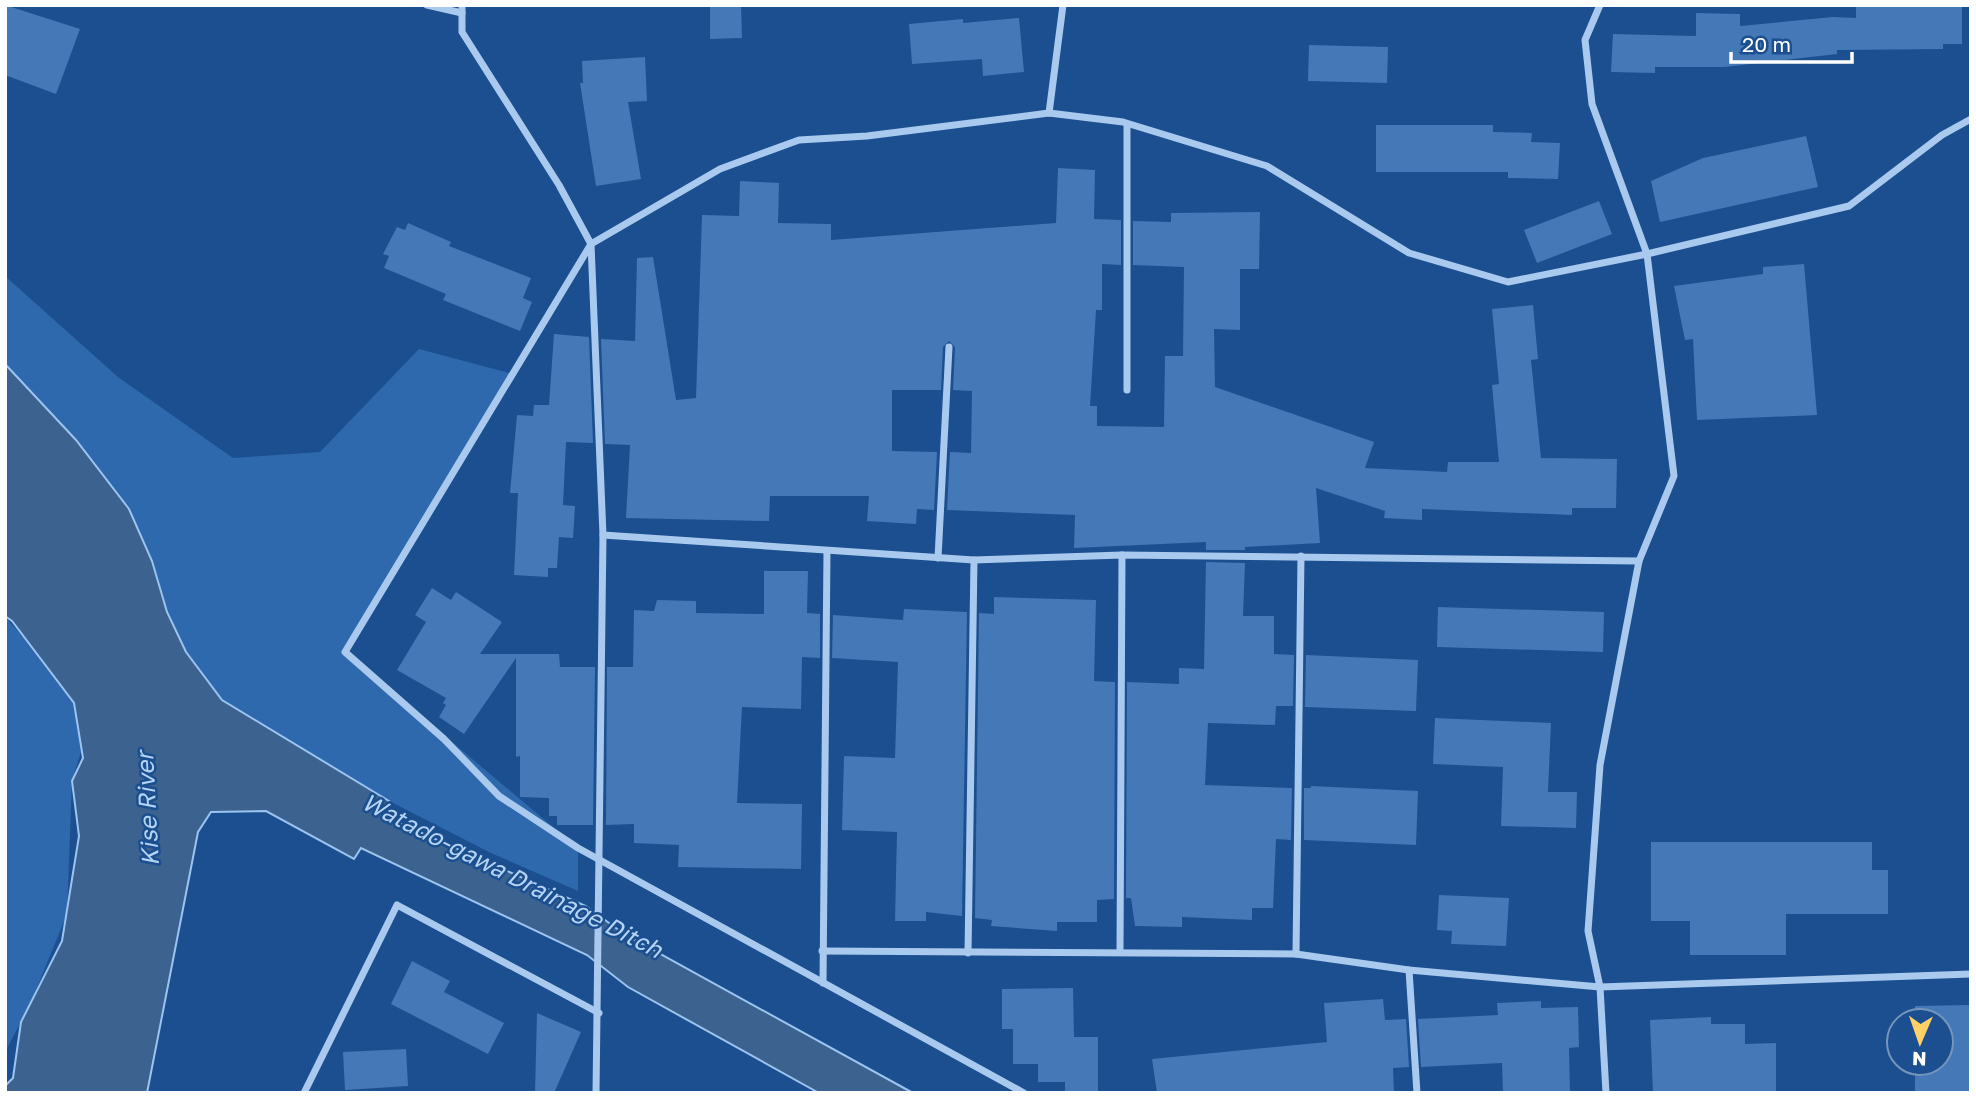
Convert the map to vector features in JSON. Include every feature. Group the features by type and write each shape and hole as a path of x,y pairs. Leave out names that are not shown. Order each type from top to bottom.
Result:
{"street":[{"path":"427,5 462,9 462,32 559,185 592,244 603,535 601,863 596,1093"},
{"path":"1049,113 1063,5"},
{"path":"1600,5 1585,40 1592,104 1647,254 1674,476 1639,561 1600,765 1588,931 1600,987 1606,1093"},
{"path":"1024,1093 601,863 499,796 444,739 345,652 592,244 720,169 799,140 867,136 1049,113 1127,124 1267,166 1409,253 1508,282 1647,254 1849,206 1942,135 1971,119"},
{"path":"1127,124 1127,390"},
{"path":"938,558 949,347"},
{"path":"603,535 974,560 1122,555 1639,561"},
{"path":"822,983 827,551"},
{"path":"1121,952 1122,555"},
{"path":"1296,954 1301,556"},
{"path":"968,953 974,560"},
{"path":"303,1093 397,905 599,1013"},
{"path":"822,951 1296,954 1409,971 1600,987 1971,974"},
{"path":"1409,971 1417,1093"}],"shaded area":[{"path":"5,276 118,377 233,458 320,452 419,349 513,374 345,652 578,848 578,891 491,853 389,801 222,700 186,652 167,612 152,561 76,440 5,364"},
{"path":"5,617 93,713 72,781 67,914 30,1005 5,1052"}],"water":[{"path":"5,364 76,440 129,509 152,561 167,612 186,652 222,700 389,801 381,815 586,906 624,934 913,1093 819,1093 628,987 587,955 361,848 354,859 266,811 211,812 198,832 147,1093 5,1093 5,1086 13,1078 21,1022 62,941 79,836 72,781 83,758 74,703 12,621 5,616"}],"building":[{"path":"5,5 80,29 56,94 5,75"},
{"path":"710,5 741,5 742,38 710,39"},
{"path":"1962,5 1962,44 1943,44 1943,49 1837,50 1837,54 1725,67 1655,67 1655,73 1611,72 1613,34 1696,36 1696,13 1740,14 1740,26 1833,17 1856,18 1856,6"},
{"path":"1019,18 1024,72 983,76 982,59 912,64 909,24"},
{"path":"1309,45 1388,47 1387,83 1308,81"},
{"path":"645,57 647,101 628,102 641,179 596,186 580,83 583,83 582,61"},
{"path":"1376,125 1493,125 1493,132 1532,133 1531,142 1560,143 1558,179 1508,178 1508,172 1376,172"},
{"path":"1806,136 1818,187 1660,222 1651,181 1703,158"},
{"path":"1058,168 1095,170 1094,219 1121,220 1121,265 1102,264 1102,310 1096,310 1090,406 1097,406 1097,426 1164,427 1165,356 1183,356 1184,267 1133,265 1133,221 1171,222 1171,213 1260,212 1259,269 1240,269 1240,330 1214,329 1215,387 1374,442 1365,468 1447,472 1448,462 1499,462 1492,385 1499,384 1492,309 1533,305 1538,359 1531,360 1541,458 1617,459 1616,508 1572,508 1572,515 1422,509 1422,520 1384,518 1385,511 1316,488 1320,543 1245,547 1245,550 1206,550 1206,542 1074,548 1075,515 947,510 950,452 971,453 972,391 953,390 955,347 949,341 943,347 941,390 892,390 892,451 937,452 934,510 917,509 916,524 867,521 869,496 770,496 769,521 626,518 630,445 605,444 601,339 635,341 637,258 653,257 676,400 696,398 702,215 739,216 740,181 779,183 778,223 831,224 831,240 1056,223"},
{"path":"1599,201 1612,234 1537,263 1524,230"},
{"path":"408,223 451,242 449,246 531,278 523,298 532,302 520,331 443,300 446,294 384,268 389,256 383,254 397,227 405,230"},
{"path":"1804,264 1817,415 1697,420 1693,339 1685,340 1674,286 1763,274 1763,267"},
{"path":"554,334 589,337 593,443 566,442 563,505 575,506 573,538 559,537 557,568 548,568 548,577 514,575 518,493 510,493 517,415 533,416 534,405 549,405"},
{"path":"1206,562 1245,563 1243,616 1274,616 1274,654 1294,655 1293,706 1276,706 1275,725 1208,723 1205,785 1292,788 1291,840 1276,839 1273,908 1252,908 1252,920 1182,917 1182,927 1135,926 1131,898 1126,898 1127,682 1179,684 1179,668 1204,669"},
{"path":"764,571 808,571 807,613 820,614 820,658 802,657 801,709 742,707 737,803 802,804 801,869 678,867 679,845 634,843 634,824 606,825 607,667 633,667 634,610 654,611 657,600 696,601 696,613 764,614"},
{"path":"432,588 451,600 456,592 502,622 480,654 559,654 560,667 595,667 593,825 557,825 557,816 549,816 549,798 520,797 520,756 516,757 516,658 464,734 439,717 446,705 443,703 446,698 397,670 426,622 415,615"},
{"path":"994,597 1096,600 1094,681 1115,682 1114,899 1097,900 1097,922 1057,922 1057,931 991,926 992,920 975,918 979,613 994,614"},
{"path":"1438,607 1604,612 1603,652 1437,647"},
{"path":"904,609 967,612 962,916 926,912 926,921 895,921 897,832 842,830 844,756 895,758 898,662 832,658 833,615 903,620"},
{"path":"1306,655 1418,660 1416,711 1305,707"},
{"path":"1435,718 1551,723 1548,792 1577,792 1576,828 1501,826 1503,767 1433,764"},
{"path":"1311,786 1418,791 1416,845 1304,840 1304,788"},
{"path":"1651,842 1872,842 1872,870 1888,870 1888,914 1786,914 1786,955 1690,955 1690,921 1651,921"},
{"path":"1439,895 1509,898 1506,946 1451,944 1452,931 1437,930"},
{"path":"412,961 450,981 444,992 504,1023 488,1054 391,1004"},
{"path":"1073,988 1074,1037 1098,1037 1098,1092 1065,1092 1065,1082 1038,1082 1038,1064 1013,1064 1013,1029 1002,1029 1002,989"},
{"path":"1383,999 1385,1020 1406,1019 1409,1067 1393,1068 1394,1093 1157,1093 1152,1059 1327,1042 1324,1003"},
{"path":"1541,1001 1541,1008 1578,1007 1579,1047 1569,1048 1570,1093 1503,1093 1502,1063 1421,1067 1418,1019 1498,1015 1497,1003"},
{"path":"1971,1005 1971,1093 1915,1093 1915,1077 1955,1077 1955,1007 1915,1006"},
{"path":"537,1013 581,1032 554,1093 535,1093"},
{"path":"1711,1017 1711,1024 1745,1024 1745,1044 1776,1043 1776,1093 1653,1093 1650,1020"},
{"path":"406,1049 408,1086 345,1090 343,1052"}],"water label":[{"name":"Kise River","path":"148,809"},
{"name":"Watado-gawa Drainage Ditch","path":"512,876"}]}
